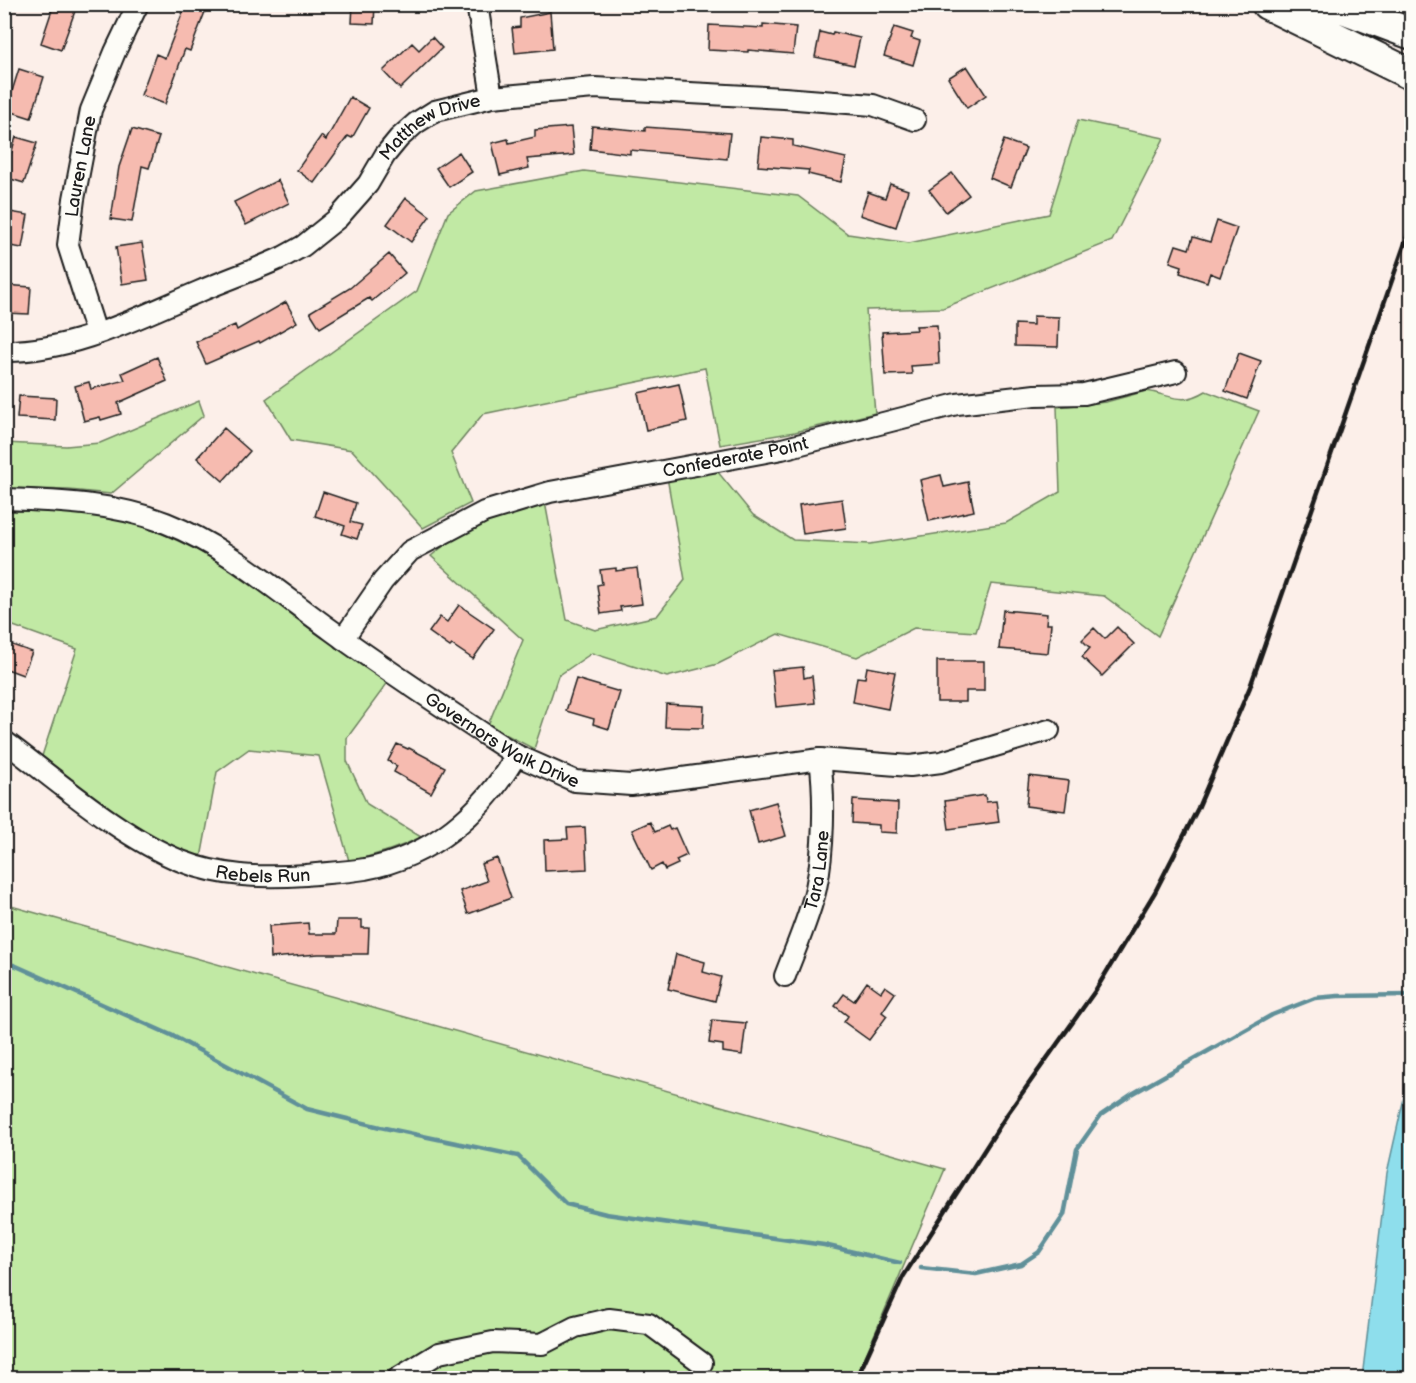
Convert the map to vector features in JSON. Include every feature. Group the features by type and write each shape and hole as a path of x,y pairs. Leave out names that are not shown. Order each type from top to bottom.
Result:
{"highway":[{"path":"1267,4 1400,69"},
{"path":"1332,4 1412,34"}],"street":[{"name":"Lauren Lane","path":"96,333 68,245 74,199 91,110 138,4"},
{"path":"477,4 492,97"},
{"name":"Matthew Drive","path":"4,351 26,351 73,342 262,267 303,246 354,201 399,138 435,111 492,97 594,88 873,105 915,120"},
{"name":"Confederate Point","path":"343,639 383,581 410,551 483,512 550,492 783,449 957,404 1035,395 1084,394 1176,372"},
{"name":"Governors Walk Drive","path":"4,499 66,501 96,505 166,523 234,559 343,639 516,755 575,781 632,785 820,759 910,766 941,762 1049,730"},
{"name":"Rebels Run","path":"4,741 126,832 152,848 182,862 209,870 261,877 365,868 396,860 431,844 451,831 483,802 516,755"},
{"name":"Tara Lane","path":"785,976 816,889 822,832 823,780 820,759"},
{"path":"398,1378 439,1353 493,1342 542,1344 574,1327 609,1319 649,1324 702,1363"}],"green space":[{"path":"1078,120 1164,138 1112,241 943,308 866,310 875,413 795,432 720,445 705,368 483,414 451,453 471,503 423,528 352,450 291,440 266,399 417,291 448,213 476,191 584,171 798,196 848,234 909,243 1049,214"},
{"path":"1146,391 1183,399 1206,391 1259,411 1158,636 1104,596 991,584 976,632 914,628 857,657 778,634 718,664 667,677 592,653 558,676 534,749 488,725 523,640 431,556 460,533 490,517 545,502 567,620 595,630 657,616 685,580 667,477 713,466 753,515 793,540 870,544 1006,523 1060,492 1057,407 1106,402"},
{"path":"199,401 204,415 111,494 5,488 5,443 66,446 100,443"},
{"path":"5,511 68,512 106,516 134,523 174,539 212,558 389,681 347,738 347,761 367,804 421,837 386,852 349,861 319,756 249,749 217,772 201,858 157,839 117,814 79,786 42,756 77,649 5,623"},
{"path":"4,904 945,1169 856,1378 5,1378"}],"water":[{"path":"1411,1067 1411,1378 1362,1378 1387,1173"}],"building":[{"path":"54,4 75,11 61,50 41,43"},
{"path":"186,4 208,4 190,51 185,49 165,104 141,95 156,54 165,58"},
{"path":"353,4 375,4 374,24 352,23"},
{"path":"550,12 553,49 515,53 512,28 520,27 520,18"},
{"path":"763,24 796,27 793,54 748,50 748,52 708,50 709,25 763,28"},
{"path":"894,27 913,33 911,38 920,41 913,65 884,56"},
{"path":"820,32 832,35 833,32 860,38 854,65 815,57"},
{"path":"432,37 442,48 400,89 383,71 412,43 419,50"},
{"path":"967,66 986,95 967,108 948,78"},
{"path":"19,69 44,77 31,118 6,110"},
{"path":"350,97 369,108 352,138 348,136 314,183 297,170 321,136 326,140"},
{"path":"592,126 645,131 645,127 730,133 727,159 630,150 630,154 590,149"},
{"path":"571,127 574,155 527,159 529,168 500,175 492,143 508,139 509,143 535,137 535,130"},
{"path":"132,129 159,137 149,168 142,166 132,222 111,219 119,167"},
{"path":"16,137 37,143 24,183 4,177"},
{"path":"761,137 793,140 793,146 846,158 841,182 808,174 809,170 758,166"},
{"path":"1004,140 1026,148 1011,187 990,178"},
{"path":"459,152 472,172 449,187 436,168"},
{"path":"952,173 969,195 946,212 929,190"},
{"path":"278,180 289,203 246,225 234,202"},
{"path":"890,184 908,190 896,227 860,215 868,192 885,198"},
{"path":"406,198 430,216 411,242 387,224"},
{"path":"4,211 28,215 22,248 4,245"},
{"path":"1217,221 1237,228 1220,277 1210,273 1207,282 1180,273 1182,266 1170,262 1176,245 1189,249 1193,237 1210,242"},
{"path":"142,243 148,280 122,284 116,247"},
{"path":"389,254 405,273 372,301 369,298 320,328 310,312 350,288"},
{"path":"4,285 31,287 29,314 4,313"},
{"path":"286,302 297,322 260,343 259,341 206,364 196,342 235,325 237,330"},
{"path":"1033,316 1059,317 1058,347 1015,346 1015,324 1033,325"},
{"path":"937,325 939,364 911,366 912,374 885,375 882,332 917,330 916,326"},
{"path":"1239,353 1261,361 1247,399 1225,391"},
{"path":"157,357 167,381 118,403 121,414 101,420 100,417 84,421 75,386 89,382 91,389 125,380 122,373"},
{"path":"679,384 687,421 646,430 638,393"},
{"path":"19,396 56,398 55,420 17,418"},
{"path":"224,428 250,451 223,481 197,458"},
{"path":"941,475 944,487 968,482 974,511 929,521 920,480"},
{"path":"323,492 356,503 350,522 362,525 357,539 342,534 345,526 315,516"},
{"path":"842,499 846,528 803,534 799,505"},
{"path":"616,568 616,571 637,568 642,604 620,607 621,611 601,614 597,585 602,584 600,570"},
{"path":"459,605 494,629 473,659 452,645 450,647 429,632 440,617 447,622"},
{"path":"1003,610 1047,614 1046,624 1051,624 1048,653 999,649"},
{"path":"1117,627 1134,644 1102,676 1082,657 1090,648 1082,640 1094,628 1105,639"},
{"path":"4,642 32,652 23,675 4,668"},
{"path":"937,661 984,661 984,691 966,691 966,702 937,702"},
{"path":"803,667 804,678 812,676 815,703 776,707 772,670"},
{"path":"867,667 895,672 888,709 853,702 857,677 865,678"},
{"path":"576,679 620,692 609,729 593,724 594,719 566,711"},
{"path":"666,704 704,706 703,728 665,727"},
{"path":"397,744 445,767 431,793 394,772 397,766 388,761"},
{"path":"1029,776 1069,781 1065,811 1026,806"},
{"path":"985,795 986,802 996,801 999,822 949,829 945,801"},
{"path":"853,800 898,803 897,833 879,832 879,825 852,823"},
{"path":"776,802 786,836 758,844 749,810"},
{"path":"650,822 655,832 668,826 670,830 675,828 687,855 676,860 678,864 665,870 662,864 651,870 632,830"},
{"path":"585,827 587,869 545,871 544,840 568,839 567,828"},
{"path":"497,858 511,898 468,914 460,891 487,881 481,864"},
{"path":"337,920 362,920 362,928 369,928 368,954 318,954 271,958 269,926 308,923 309,934 336,934"},
{"path":"676,954 705,962 703,972 721,977 715,1001 668,989"},
{"path":"867,982 881,992 885,986 895,993 882,1012 887,1016 869,1040 844,1022 848,1016 835,1006 844,994 854,1001"},
{"path":"712,1020 746,1023 742,1055 723,1052 723,1045 709,1043"}],"waterway":[{"path":"4,965 14,965 171,1035 307,1109 518,1156 566,1204 606,1214 824,1245 900,1263"},
{"path":"921,1268 976,1274 1021,1264 1039,1252 1064,1215 1077,1149 1101,1115 1132,1094 1272,1015 1315,998 1412,995"}],"railway":[{"path":"857,1378 903,1277 1008,1113 1095,991 1155,892 1198,808 1250,687 1412,223"}]}
